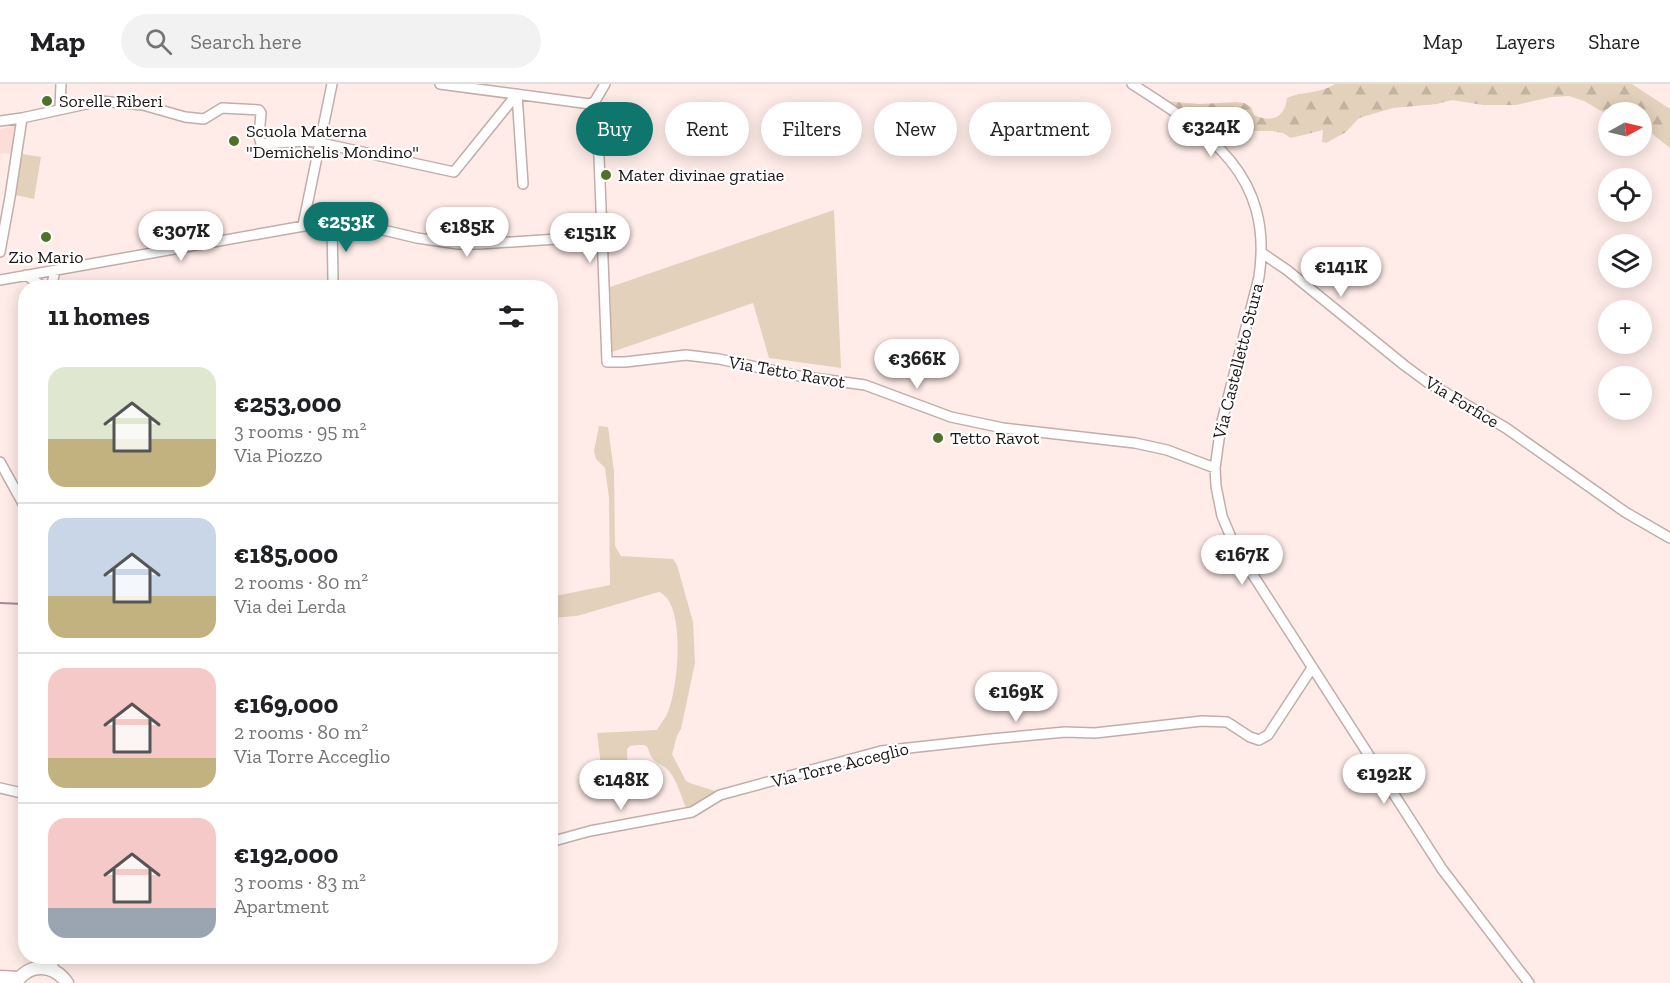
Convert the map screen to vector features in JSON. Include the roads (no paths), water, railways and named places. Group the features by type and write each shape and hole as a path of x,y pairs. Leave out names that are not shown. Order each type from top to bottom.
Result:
{"main road":[{"path":"0,977 18,980 30,970 37,968 54,970 67,983"}],"street":[{"path":"60,108 61,84"},
{"path":"303,225 332,84"},
{"path":"440,84 576,102"},
{"path":"593,102 605,84"},
{"name":"Via Castelletto Stura","path":"1132,84 1209,139 1236,166 1254,200 1261,229 1263,253 1259,276 1221,424 1215,468 1219,504 1226,528 1251,574 1449,880 1529,983"},
{"path":"0,121 100,101 129,103 185,117 204,119 222,108 259,110 261,113 259,136 261,144 307,141 321,143 454,172 517,94"},
{"path":"517,94 523,184"},
{"path":"0,252 22,118"},
{"name":"Via Tetto Ravot","path":"598,156 606,359 610,363 686,355 719,359 799,376 865,385 951,417 1003,428 1135,443 1167,450 1215,468"},
{"path":"332,221 333,280"},
{"path":"0,280 332,221 354,223 417,238 458,244 603,236"},
{"name":"Via Forfice","path":"1263,253 1404,365 1506,428 1616,507 1670,538"},
{"path":"53,280 55,271"},
{"path":"26,275 33,280"},
{"path":"0,462 18,495"},
{"name":"Via Torre Acceglio","path":"558,840 590,831 692,812 720,795 881,751 970,740 1065,732 1095,733 1202,721 1227,722 1260,740 1268,735 1312,668"},
{"path":"0,788 18,792"},
{"path":"37,968 40,964"},
{"path":"53,964 54,970"}],"waterway":[{"path":"0,603 18,604"}],"place":[{"name":"Sorelle Riberi","path":"47,101"},
{"name":"Scuola Materna \"Demichelis Mondino\"","path":"234,141"},
{"name":"Mater divinae gratiae","path":"606,175"},
{"name":"Zio Mario","path":"46,237"},
{"name":"Tetto Ravot","path":"938,438"}]}
